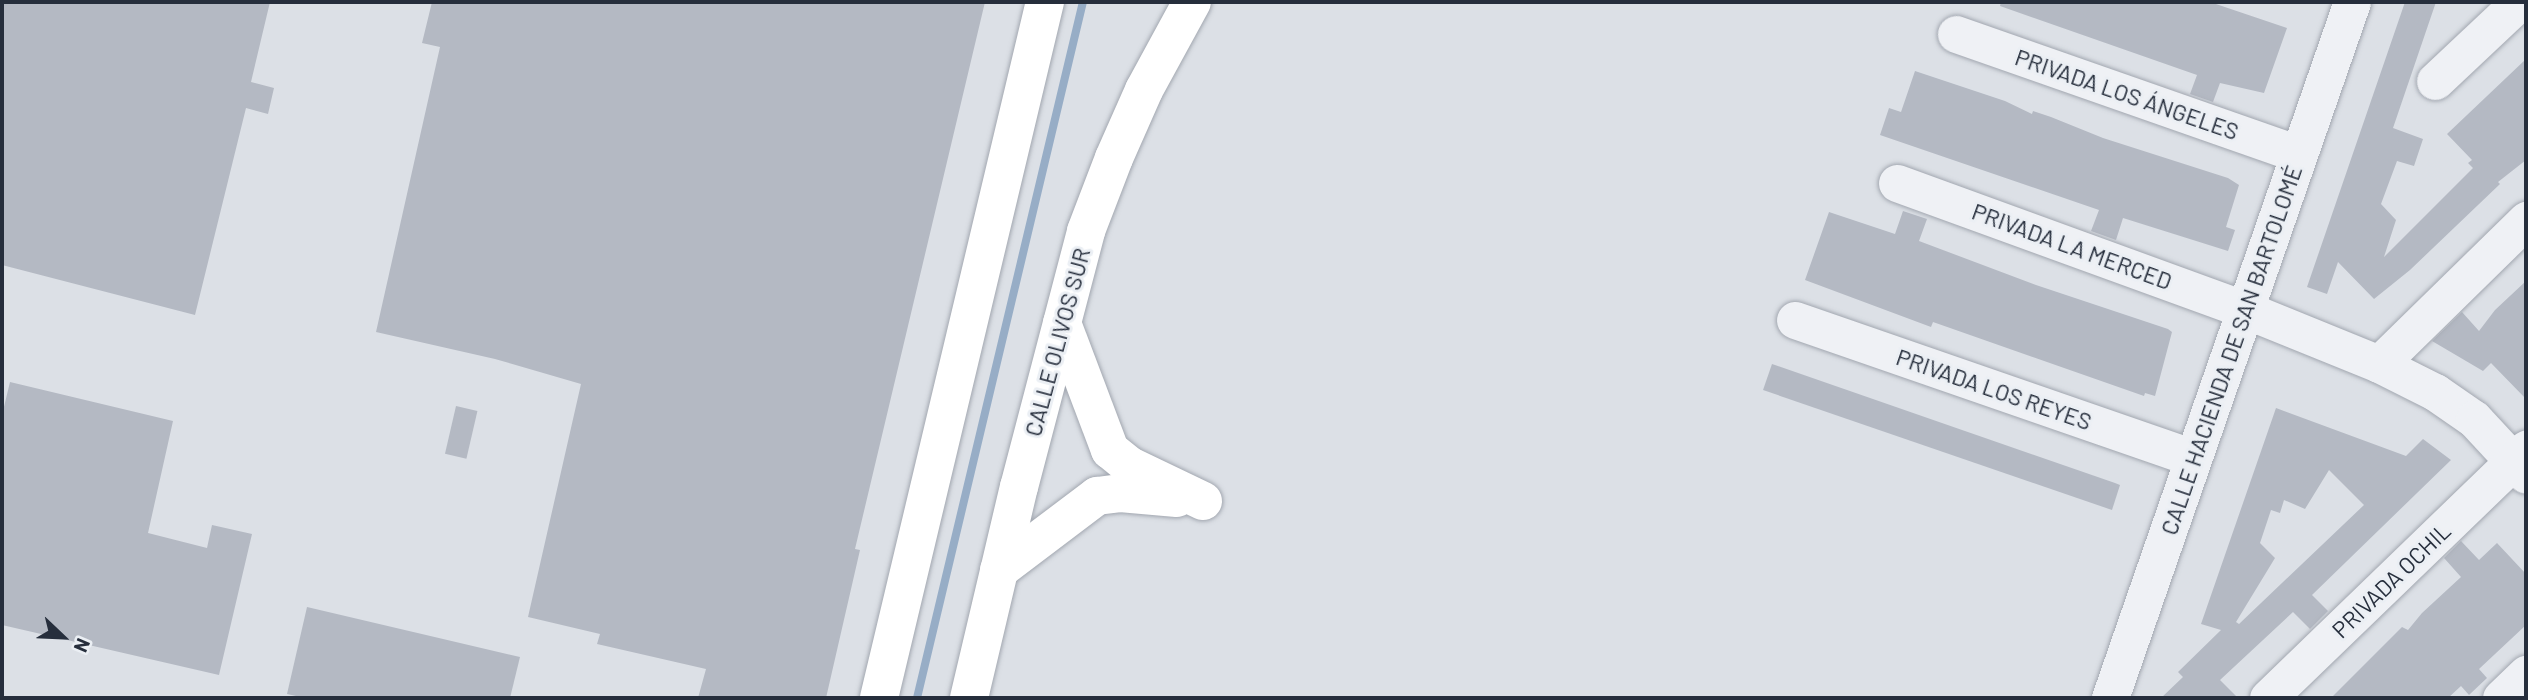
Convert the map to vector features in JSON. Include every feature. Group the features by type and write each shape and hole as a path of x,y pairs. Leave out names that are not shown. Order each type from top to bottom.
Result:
{"main road":[{"path":"879,698 1045,2"},
{"name":"CALLE OLIVOS SUR","path":"969,698 1086,231 1144,90 1192,2"},
{"path":"999,570 1097,496 1120,493 1203,500 1130,466 1110,450 1062,323"},
{"path":"1097,496 1110,450"}],"street":[{"name":"CALLE HACIENDA DE SAN BARTOLOMÉ","path":"2110,698 2352,2"},
{"path":"2435,81 2519,2"},
{"name":"PRIVADA LOS ÁNGELES","path":"1956,34 2299,154"},
{"name":"PRIVADA LA MERCED","path":"1897,183 2246,310 2379,364 2435,393 2474,419 2522,462"},
{"path":"2379,364 2526,220"},
{"name":"PRIVADA LOS REYES","path":"1795,320 2193,458"},
{"name":"PRIVADA OCHIL","path":"2268,698 2522,462"},
{"path":"2501,698 2526,674"}],"building":[{"path":"2,2 270,2 251,82 274,88 268,114 246,108 195,315 2,265"},
{"path":"432,2 985,2 855,549 860,550 826,698 698,698 706,669 597,644 600,634 528,617 581,384 495,359 376,332 440,47 422,43"},
{"path":"2001,2 2210,2 2287,28 2264,93 2220,83 2213,102 2190,94 2197,75 2000,6"},
{"path":"2405,2 2436,2 2393,128 2423,139 2414,166 2397,161 2381,204 2396,220 2384,257 2473,168 2468,163 2472,160 2447,134 2526,59 2526,160 2498,182 2500,184 2410,270 2374,299 2338,262 2327,294 2307,287"},
{"path":"1915,71 2005,101 2032,114 2033,111 2103,138 2228,178 2239,185 2226,227 2235,230 2228,251 2123,218 2116,240 2091,231 2099,210 1880,135 1889,108 1901,112"},
{"path":"1903,211 1927,219 1919,241 2036,285 2168,329 2172,332 2155,396 2145,393 2144,396 1933,322 1931,327 1805,280 1829,212 1895,234"},
{"path":"2526,281 2526,399 2491,363 2483,371 2432,341 2462,312 2479,331 2495,310"},
{"path":"1772,364 2120,485 2112,510 1763,390"},
{"path":"10,382 173,421 148,533 207,548 212,525 252,534 219,675 2,625 2,415"},
{"path":"456,406 477,411 466,459 445,454"},
{"path":"2276,408 2406,456 2423,439 2451,460 2312,595 2328,611 2310,629 2293,612 2220,680 2238,698 2161,698 2183,677 2178,672 2221,630 2201,624","holes":["2329,470 2364,505 2239,624 2236,622 2275,558 2260,543 2271,510 2280,513 2284,500 2305,509"]},
{"path":"2461,541 2479,560 2497,543 2526,574 2526,625 2479,669 2487,678 2469,695 2461,686 2448,698 2331,698 2402,627 2408,630 2422,613 2461,577 2444,558"},
{"path":"307,607 520,657 510,698 305,698 287,694"}],"waterway":[{"path":"917,698 1083,2"}]}
